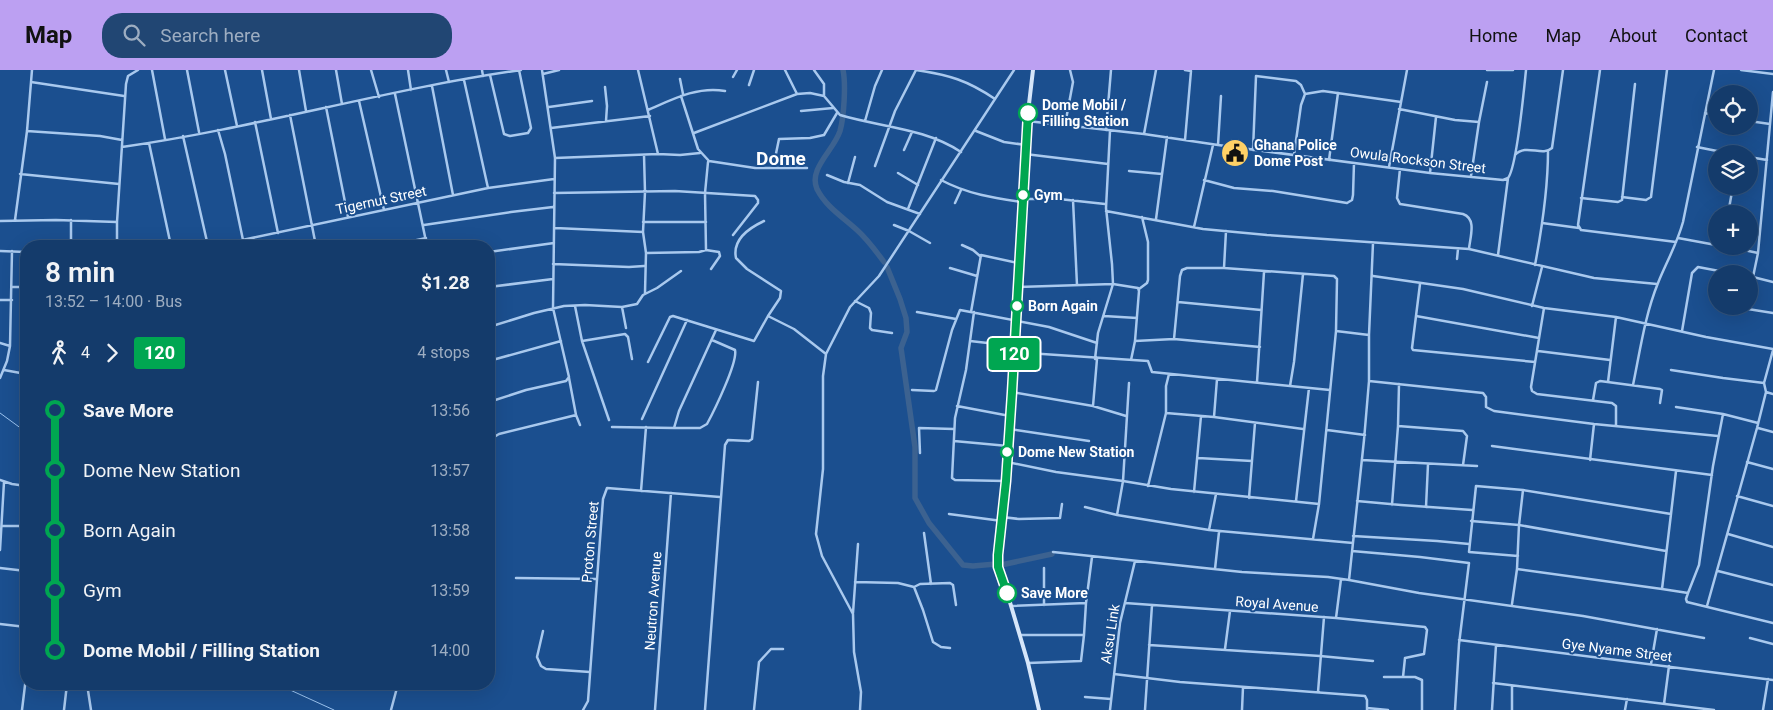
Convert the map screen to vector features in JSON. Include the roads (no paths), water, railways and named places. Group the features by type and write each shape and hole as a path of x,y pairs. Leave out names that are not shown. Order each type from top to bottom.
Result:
{"main road":[{"path":"1033,70 1027,121 1012,392 998,567 1028,663 1039,710"}],"street":[{"path":"15,220 27,131 32,70"},
{"path":"117,240 124,96 128,76 138,70"},
{"path":"152,70 165,140"},
{"path":"187,70 199,132"},
{"path":"225,70 237,126"},
{"path":"262,70 271,119"},
{"path":"299,70 306,111"},
{"path":"336,70 342,104"},
{"path":"371,70 379,97"},
{"path":"408,70 411,90"},
{"path":"446,70 448,82"},
{"path":"482,70 483,76"},
{"path":"122,147 218,130 448,82 464,80 483,76 520,70 531,128 528,133 510,136 504,134 490,75"},
{"path":"559,70 542,72 554,158 553,308 576,415 580,425"},
{"path":"638,70 658,154"},
{"path":"734,77 737,70"},
{"path":"749,85 754,70"},
{"path":"785,70 797,94"},
{"path":"814,70 824,84 824,96 838,114 847,118 936,138 961,152"},
{"path":"865,121 874,86 882,70"},
{"path":"874,166 889,126 916,70 948,75 972,84 996,99"},
{"path":"853,614 816,542 816,524 823,469 823,376 826,354 854,301 879,276 1014,70"},
{"path":"1065,125 1073,82 1070,70"},
{"path":"1092,406 1097,343 1112,284 1112,264 1106,211 1111,70"},
{"path":"1144,134 1156,70"},
{"path":"1185,70 1192,71 1185,140"},
{"path":"1389,167 1406,70"},
{"path":"1487,70 1513,70"},
{"path":"1498,255 1508,178 1512,172 1526,70"},
{"path":"1535,265 1563,70"},
{"path":"1579,228 1581,198 1600,70"},
{"path":"1622,197 1646,200 1651,196 1667,70"},
{"path":"1633,385 1646,323 1658,284 1683,222 1714,70"},
{"path":"1742,70 1773,74"},
{"path":"1253,150 1256,76 1296,81 1301,85 1305,94 1301,105 1294,155"},
{"path":"680,79 682,96 700,153 708,161 747,167 807,168"},
{"path":"464,80 488,188"},
{"path":"31,82 124,96"},
{"path":"1471,176 1487,82"},
{"path":"1581,198 1618,202 1622,200 1635,84"},
{"path":"432,86 453,195"},
{"path":"605,87 606,121"},
{"path":"648,110 682,96 714,89 725,91"},
{"path":"1305,94 1322,91 1401,102"},
{"path":"1758,253 1773,92"},
{"path":"694,134 761,110 797,94 810,93 824,96"},
{"path":"1329,160 1338,93"},
{"path":"395,94 426,238 417,240"},
{"path":"1218,146 1221,96"},
{"path":"359,101 384,210"},
{"path":"548,107 592,101"},
{"path":"326,107 348,218"},
{"path":"801,111 833,108"},
{"path":"1399,109 1479,122"},
{"path":"773,168 779,140 824,135 838,114"},
{"path":"290,115 315,240"},
{"path":"551,128 650,116"},
{"path":"1430,173 1436,116"},
{"name":"Owula Rockson Street","path":"1027,121 1144,134 1218,146 1430,173 1503,180 1508,178"},
{"path":"255,122 278,233"},
{"path":"1758,122 1770,124"},
{"path":"218,130 243,240"},
{"path":"976,130 1004,142 1026,145"},
{"path":"27,131 100,136 122,140"},
{"path":"904,150 912,132"},
{"path":"183,136 207,240"},
{"path":"907,209 936,138"},
{"path":"1156,219 1167,138"},
{"path":"149,143 170,240"},
{"path":"1194,227 1213,145"},
{"path":"1697,147 1708,149"},
{"path":"1514,156 1524,149 1550,150"},
{"path":"554,158 700,153"},
{"path":"1025,154 1108,164"},
{"path":"644,155 643,232 646,253 645,294"},
{"path":"848,183 855,157"},
{"path":"1758,158 1767,160"},
{"path":"706,250 705,193 708,161"},
{"path":"1204,180 1234,188 1347,202 1352,200 1353,195 1354,163"},
{"path":"1400,169 1397,198 1400,204 1469,216 1472,221 1469,249"},
{"path":"1129,171 1162,174"},
{"path":"898,173 918,185"},
{"path":"20,174 119,184"},
{"path":"826,175 860,185 888,202 920,214"},
{"name":"Tigernut Street","path":"243,240 488,188 554,179"},
{"path":"941,180 961,190 990,197 1022,200 1074,200 1106,204"},
{"path":"955,203 961,190"},
{"path":"554,192 674,191 755,196 758,203 733,235"},
{"path":"1074,200 1077,285"},
{"path":"423,225 554,207"},
{"path":"1106,211 1226,231 1469,249 1594,278 1658,284"},
{"path":"1018,287 1112,284 1139,289 1148,280 1148,242 1142,217"},
{"path":"0,221 71,220 117,222"},
{"path":"71,220 71,240"},
{"path":"648,362 670,317 673,316 754,341 780,298 781,291 747,269 738,261 735,255 736,247 746,230 764,221"},
{"path":"643,222 706,222"},
{"path":"1542,223 1676,242"},
{"path":"894,225 908,230 930,243"},
{"path":"555,228 643,232"},
{"path":"1224,268 1226,231"},
{"path":"1678,238 1708,244"},
{"path":"495,251 554,243"},
{"path":"1349,580 1365,435 1374,243"},
{"path":"962,245 980,256"},
{"path":"1456,259 1458,249"},
{"path":"646,253 699,252 706,250 721,252 712,269"},
{"path":"0,251 20,252"},
{"path":"0,378 10,346 12,251"},
{"path":"980,256 985,254 1020,263"},
{"path":"980,256 966,370 957,406 954,429 953,480 1006,481"},
{"path":"554,264 629,268 645,266"},
{"path":"1532,306 1542,267"},
{"path":"1682,331 1692,273 1698,267 1708,269"},
{"path":"950,268 977,276"},
{"path":"1174,339 1182,270 1187,268 1224,268 1334,276 1337,279 1336,331 1327,430 1313,539"},
{"path":"495,325 553,308 601,305 622,307 639,303 645,294 657,288 680,271"},
{"path":"1257,382 1264,271"},
{"path":"1290,386 1303,274"},
{"path":"1373,276 1463,290 1532,306 1616,317 1706,337 1773,349 1764,383 1766,392 1757,428 1707,606"},
{"path":"495,286 553,279"},
{"path":"1758,279 1773,282"},
{"path":"1420,284 1413,350 1535,362"},
{"path":"12,287 20,287"},
{"path":"1130,360 1135,341 1139,289"},
{"path":"0,300 12,300"},
{"path":"854,301 869,308 871,313 870,328 872,330 892,333"},
{"path":"1178,302 1262,310"},
{"path":"575,306 582,341 609,420"},
{"path":"622,307 626,328"},
{"path":"1544,308 1531,387 1532,391 1537,394 1612,404 1616,406 1616,425"},
{"path":"912,390 936,390 960,310 1049,327 1097,343"},
{"path":"1758,311 1773,313"},
{"path":"917,312 956,319"},
{"path":"768,316 794,329 826,354"},
{"path":"1104,316 1137,318"},
{"path":"1416,316 1539,338"},
{"path":"1608,382 1616,317"},
{"path":"642,419 686,320"},
{"path":"674,428 716,330"},
{"path":"1336,331 1369,335"},
{"path":"582,341 625,334 628,337 632,359"},
{"path":"1135,341 1174,339 1260,347"},
{"path":"612,427 700,428 707,424 736,356 735,350 712,340"},
{"path":"495,359 561,341"},
{"path":"970,341 1014,346"},
{"path":"0,343 10,346"},
{"path":"1538,351 1610,360"},
{"path":"1014,352 1149,362 1151,371 1169,374 1330,390"},
{"path":"4,370 20,373"},
{"path":"1672,370 1764,383"},
{"path":"1148,486 1166,413 1166,386 1169,374"},
{"path":"495,400 526,390 566,381 569,378"},
{"path":"1214,416 1217,379"},
{"path":"1369,381 1483,393 1486,398 1486,407 1490,410 1594,424 1718,436"},
{"path":"704,710 725,442 728,440 749,441 752,439 758,382"},
{"path":"1593,400 1597,382 1608,382 1662,390 1660,403"},
{"path":"1117,515 1123,481 1129,383"},
{"path":"1392,505 1399,384"},
{"path":"1296,501 1309,388"},
{"path":"1012,392 1092,406 1126,416"},
{"path":"1766,392 1773,394"},
{"path":"957,406 1010,416"},
{"path":"1676,407 1723,414 1758,423"},
{"path":"1166,413 1214,416 1304,429"},
{"path":"1723,414 1698,568 1686,599 1687,602 1773,623"},
{"path":"495,436 576,415"},
{"path":"1194,492 1202,416"},
{"path":"1249,498 1255,423"},
{"path":"1590,460 1594,424"},
{"path":"1398,426 1463,431 1467,436 1463,465"},
{"path":"641,490 646,427"},
{"path":"920,453 919,428 954,429"},
{"path":"1757,428 1773,432"},
{"path":"1009,429 1089,441"},
{"path":"1327,430 1365,435"},
{"path":"954,440 1008,446"},
{"path":"1492,446 1712,475"},
{"path":"1198,458 1252,461"},
{"path":"1362,460 1477,466"},
{"path":"1006,462 1056,472 1148,486 1319,504"},
{"path":"1748,462 1773,469"},
{"path":"1426,507 1428,464"},
{"path":"1662,589 1676,471"},
{"path":"0,480 20,485"},
{"path":"0,550 4,482"},
{"path":"1518,556 1469,552 1472,510 1475,489 1478,486 1523,490 1671,514"},
{"name":"Proton Street","path":"583,710 588,701 603,499 607,488 720,497"},
{"path":"1512,605 1517,569 1523,490"},
{"name":"Neutron Avenue","path":"655,710 671,493"},
{"path":"1209,530 1216,494"},
{"path":"1737,496 1773,506"},
{"path":"1357,501 1472,510"},
{"path":"949,514 1002,519 1060,518 1062,504"},
{"path":"1085,507 1117,515 1219,532 1353,543"},
{"path":"1471,521 1519,525 1666,551"},
{"path":"2,526 20,526"},
{"path":"1216,569 1219,532"},
{"path":"924,533 930,584"},
{"path":"1728,534 1773,547"},
{"path":"1353,536 1469,544"},
{"path":"858,544 853,614 854,652 861,692 860,710"},
{"path":"1352,551 1468,563 1459,640 1455,710"},
{"path":"1054,552 1216,569 1349,580 1512,605 1704,638"},
{"path":"1028,663 1081,661 1092,557"},
{"name":"Aksu Link","path":"1110,710 1120,623 1135,561"},
{"path":"0,568 20,570"},
{"path":"1044,568 1044,605"},
{"path":"1517,569 1688,593"},
{"path":"1718,571 1773,585"},
{"path":"516,578 596,579"},
{"path":"1336,618 1341,579"},
{"path":"855,582 898,583 914,587 920,584 950,583 953,585 956,605"},
{"path":"914,587 924,610 933,642 941,647 950,648"},
{"path":"1011,606 1086,603"},
{"name":"Royal Avenue","path":"1125,603 1324,617 1427,628 1424,654 1405,658 1403,677"},
{"path":"1145,710 1152,605"},
{"path":"1225,649 1230,611"},
{"path":"1318,692 1324,617"},
{"path":"0,624 20,626"},
{"path":"1651,664 1657,629"},
{"path":"543,631 538,657 541,666 546,669 590,672"},
{"path":"1019,636 1084,635"},
{"path":"1750,638 1773,644"},
{"name":"Gye Nyame Street","path":"1459,640 1773,680"},
{"path":"1149,644 1320,656 1373,662"},
{"path":"1492,710 1496,645"},
{"path":"754,710 759,662 771,649 784,649"},
{"path":"1664,704 1669,666"},
{"path":"1114,674 1180,682 1364,696 1367,700 1367,709 1388,710"},
{"path":"1384,677 1420,678 1422,680 1422,710"},
{"path":"1763,710 1768,679"},
{"path":"1493,683 1714,710"},
{"path":"1512,686 1512,710"},
{"path":"1242,710 1243,687"},
{"path":"22,710 24,690"},
{"path":"64,710 66,690"},
{"path":"88,690 91,710"},
{"path":"391,710 396,690"},
{"path":"1085,697 1111,699"},
{"path":"1625,710 1627,699"}],"waterway":[{"path":"843,70 844,100 840,131 819,167 815,182 825,201 861,234 884,262"},
{"path":"887,267 906,318 907,332 901,348 915,447 915,498 929,523 963,565 996,564"},
{"path":"0,413 20,428"},
{"path":"1001,565 1052,554"},
{"path":"290,690 334,710"}],"place":[{"name":"Dome Mobil / Filling Station","path":"1028,113"},
{"name":"Ghana Police Dome Post","path":"1235,153"},
{"name":"Gym","path":"1023,195"},
{"name":"Born Again","path":"1017,306"},
{"name":"Dome New Station","path":"1007,452"},
{"name":"Save More","path":"1007,593"}],"district":[{"name":"Dome","path":"781,158"}]}
